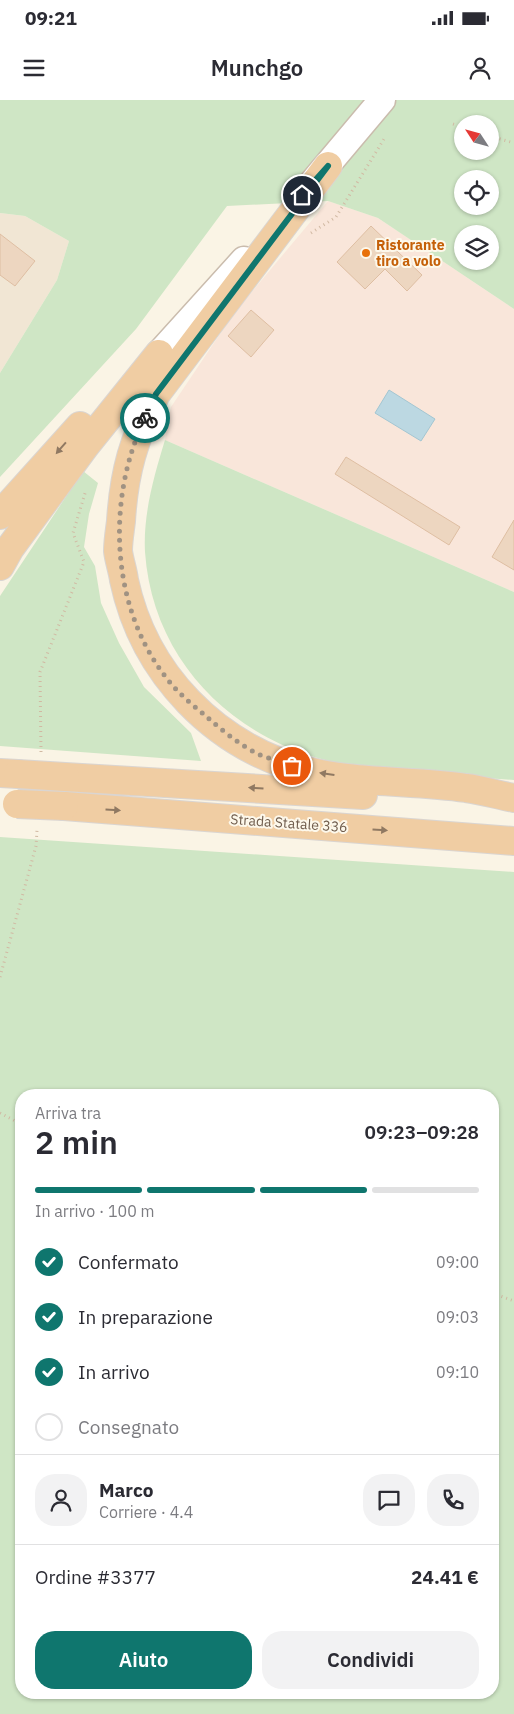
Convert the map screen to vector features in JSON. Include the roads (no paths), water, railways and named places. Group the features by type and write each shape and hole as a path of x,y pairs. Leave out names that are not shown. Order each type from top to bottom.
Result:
{"highway":[{"path":"328,166 156,394 138,430 124,483 118,551 129,602 145,644 173,686 223,731 259,754 309,771 355,778 465,788 514,798"},
{"path":"0,516 92,412 159,354"},
{"path":"0,566 10,548 86,446 159,354"},
{"path":"9,773 514,804"},
{"name":"Strada Statale 336","path":"8,803 514,840"}],"street":[{"path":"159,354 328,166 382,100"}],"water":[{"path":"389,390 435,419 421,441 375,413"}],"place":[{"name":"Ristorante tiro a volo","path":"366,253"}]}
